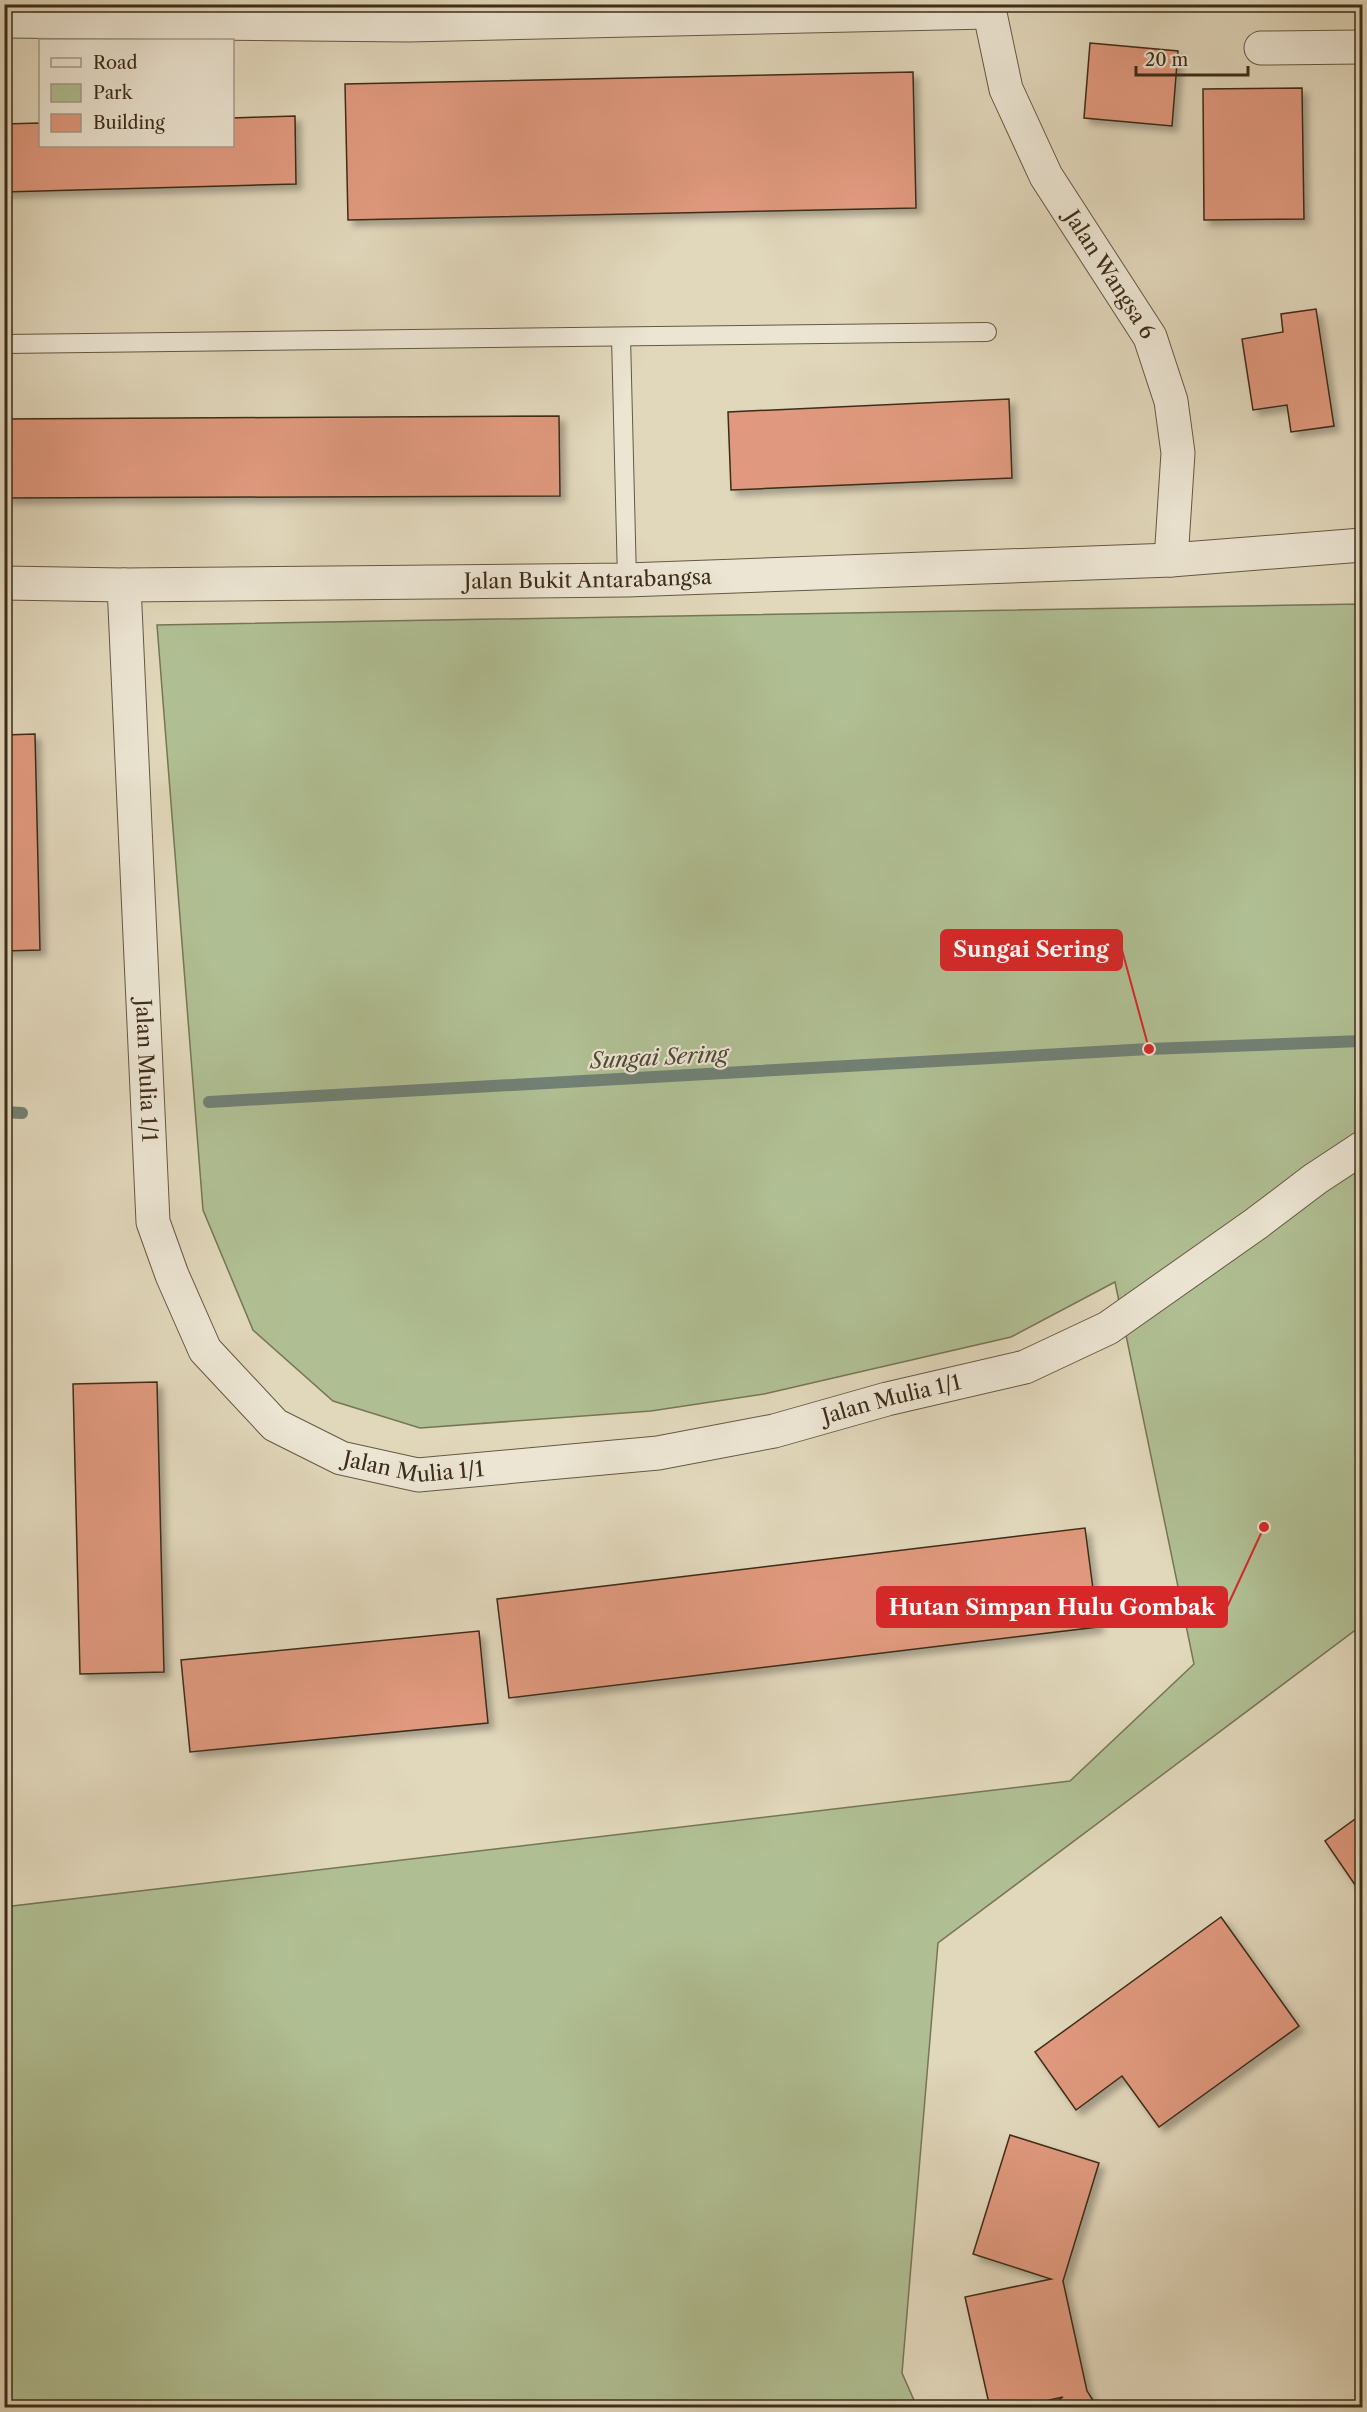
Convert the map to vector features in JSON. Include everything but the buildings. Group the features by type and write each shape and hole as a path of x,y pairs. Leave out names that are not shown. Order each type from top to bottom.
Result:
{"street":[{"path":"4,21 988,8"},
{"name":"Jalan Wangsa 6","path":"988,8 1006,89 1046,176 1150,337 1172,401 1178,453 1171,560"},
{"path":"1261,48 1362,47"},
{"name":"Jalan Bukit Antarabangsa","path":"4,583 124,585 627,580 1171,560 1362,545"},
{"name":"Jalan Mulia 1/1","path":"124,585 153,1222 172,1275 205,1350 275,1425 341,1458 418,1475 658,1453 774,1431 887,1399 1025,1366 1108,1328 1257,1223 1315,1179 1362,1148"}],"lane":[{"path":"4,345 987,332"},
{"path":"621,337 627,580"}],"green space":[{"path":"1362,604 1362,1625 938,1943 902,2373 917,2407 5,2407 4,1907 1070,1781 1194,1664 1115,1282 1011,1337 764,1394 651,1411 420,1428 333,1401 253,1330 203,1210 157,625"}],"waterway":[{"name":"Sungai Sering","path":"209,1102 1149,1049 1362,1041"},
{"name":"Sungai Sering","path":"4,1112 22,1113"}],"place":[{"name":"Sungai Sering","path":"1149,1049"},
{"name":"Hutan Simpan Hulu Gombak","path":"1264,1527"}]}
